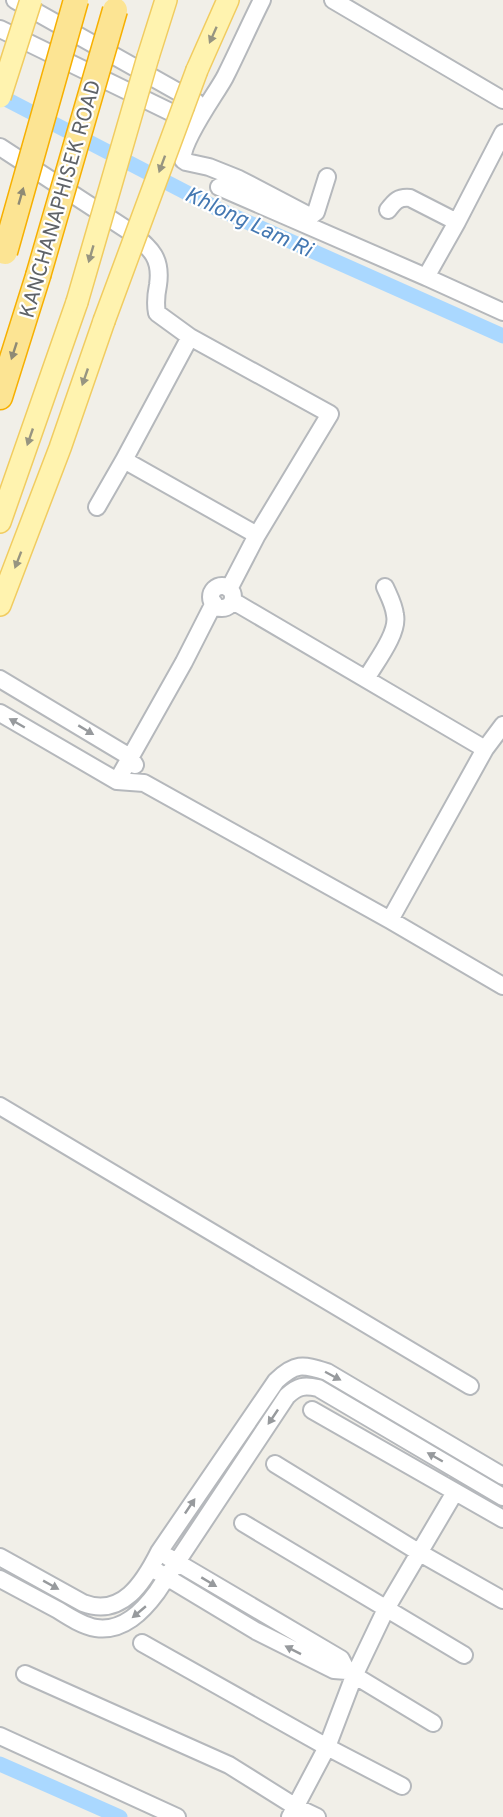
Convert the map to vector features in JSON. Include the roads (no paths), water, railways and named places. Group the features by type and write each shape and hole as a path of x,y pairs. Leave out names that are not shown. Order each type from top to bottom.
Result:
{"highway":[{"name":"KANCHANAPHISEK ROAD","path":"2,260 76,0"},
{"name":"KANCHANAPHISEK ROAD","path":"0,397 38,276 116,5"}],"main road":[{"path":"0,97 31,0"},
{"path":"0,522 77,303 166,0"},
{"path":"0,605 60,448 104,321 197,70 228,0"}],"street":[{"path":"15,0 205,107"},
{"path":"261,0 224,78 196,125 182,154 183,160 210,167 240,179 308,215 316,212 327,177"},
{"path":"333,0 503,100"},
{"path":"0,30 196,125"},
{"path":"426,277 503,133"},
{"path":"0,147 132,233 148,247 158,262 159,275 155,304 157,313 190,337 330,414 257,536 225,608 214,603 184,662 117,781"},
{"path":"219,187 503,312"},
{"path":"388,210 396,200 402,197 410,198 457,222"},
{"path":"97,507 190,337"},
{"path":"124,460 257,536"},
{"path":"366,680 391,636 396,622 385,587"},
{"path":"231,595 366,680 484,749"},
{"path":"0,679 130,757 144,783"},
{"path":"0,713 117,781 144,783 390,920 503,986"},
{"path":"52,743 65,717"},
{"path":"390,920 484,749 503,725"},
{"path":"0,1106 470,1386"},
{"path":"0,1557 95,1608 106,1607 126,1598 132,1594 151,1568 159,1552 276,1381 289,1370 304,1365 327,1372 503,1476"},
{"path":"0,1579 79,1622 96,1628 111,1628 137,1615 144,1610 177,1562 287,1396 296,1388 306,1386 318,1388 503,1497"},
{"path":"312,1410 503,1519"},
{"path":"462,1473 472,1458"},
{"path":"275,1464 420,1553 503,1599"},
{"path":"293,1812 327,1747 350,1673 455,1492"},
{"path":"243,1523 464,1655"},
{"path":"159,1552 341,1659 350,1673"},
{"path":"151,1568 256,1631 334,1670 350,1673 433,1723"},
{"path":"142,1642 327,1747 402,1786"},
{"path":"25,1674 229,1765 293,1812 316,1817"},
{"path":"0,1736 177,1817"}],"waterway":[{"name":"Khlong Lam Ri","path":"0,96 218,209 503,336"},
{"path":"0,1764 120,1817"}]}
